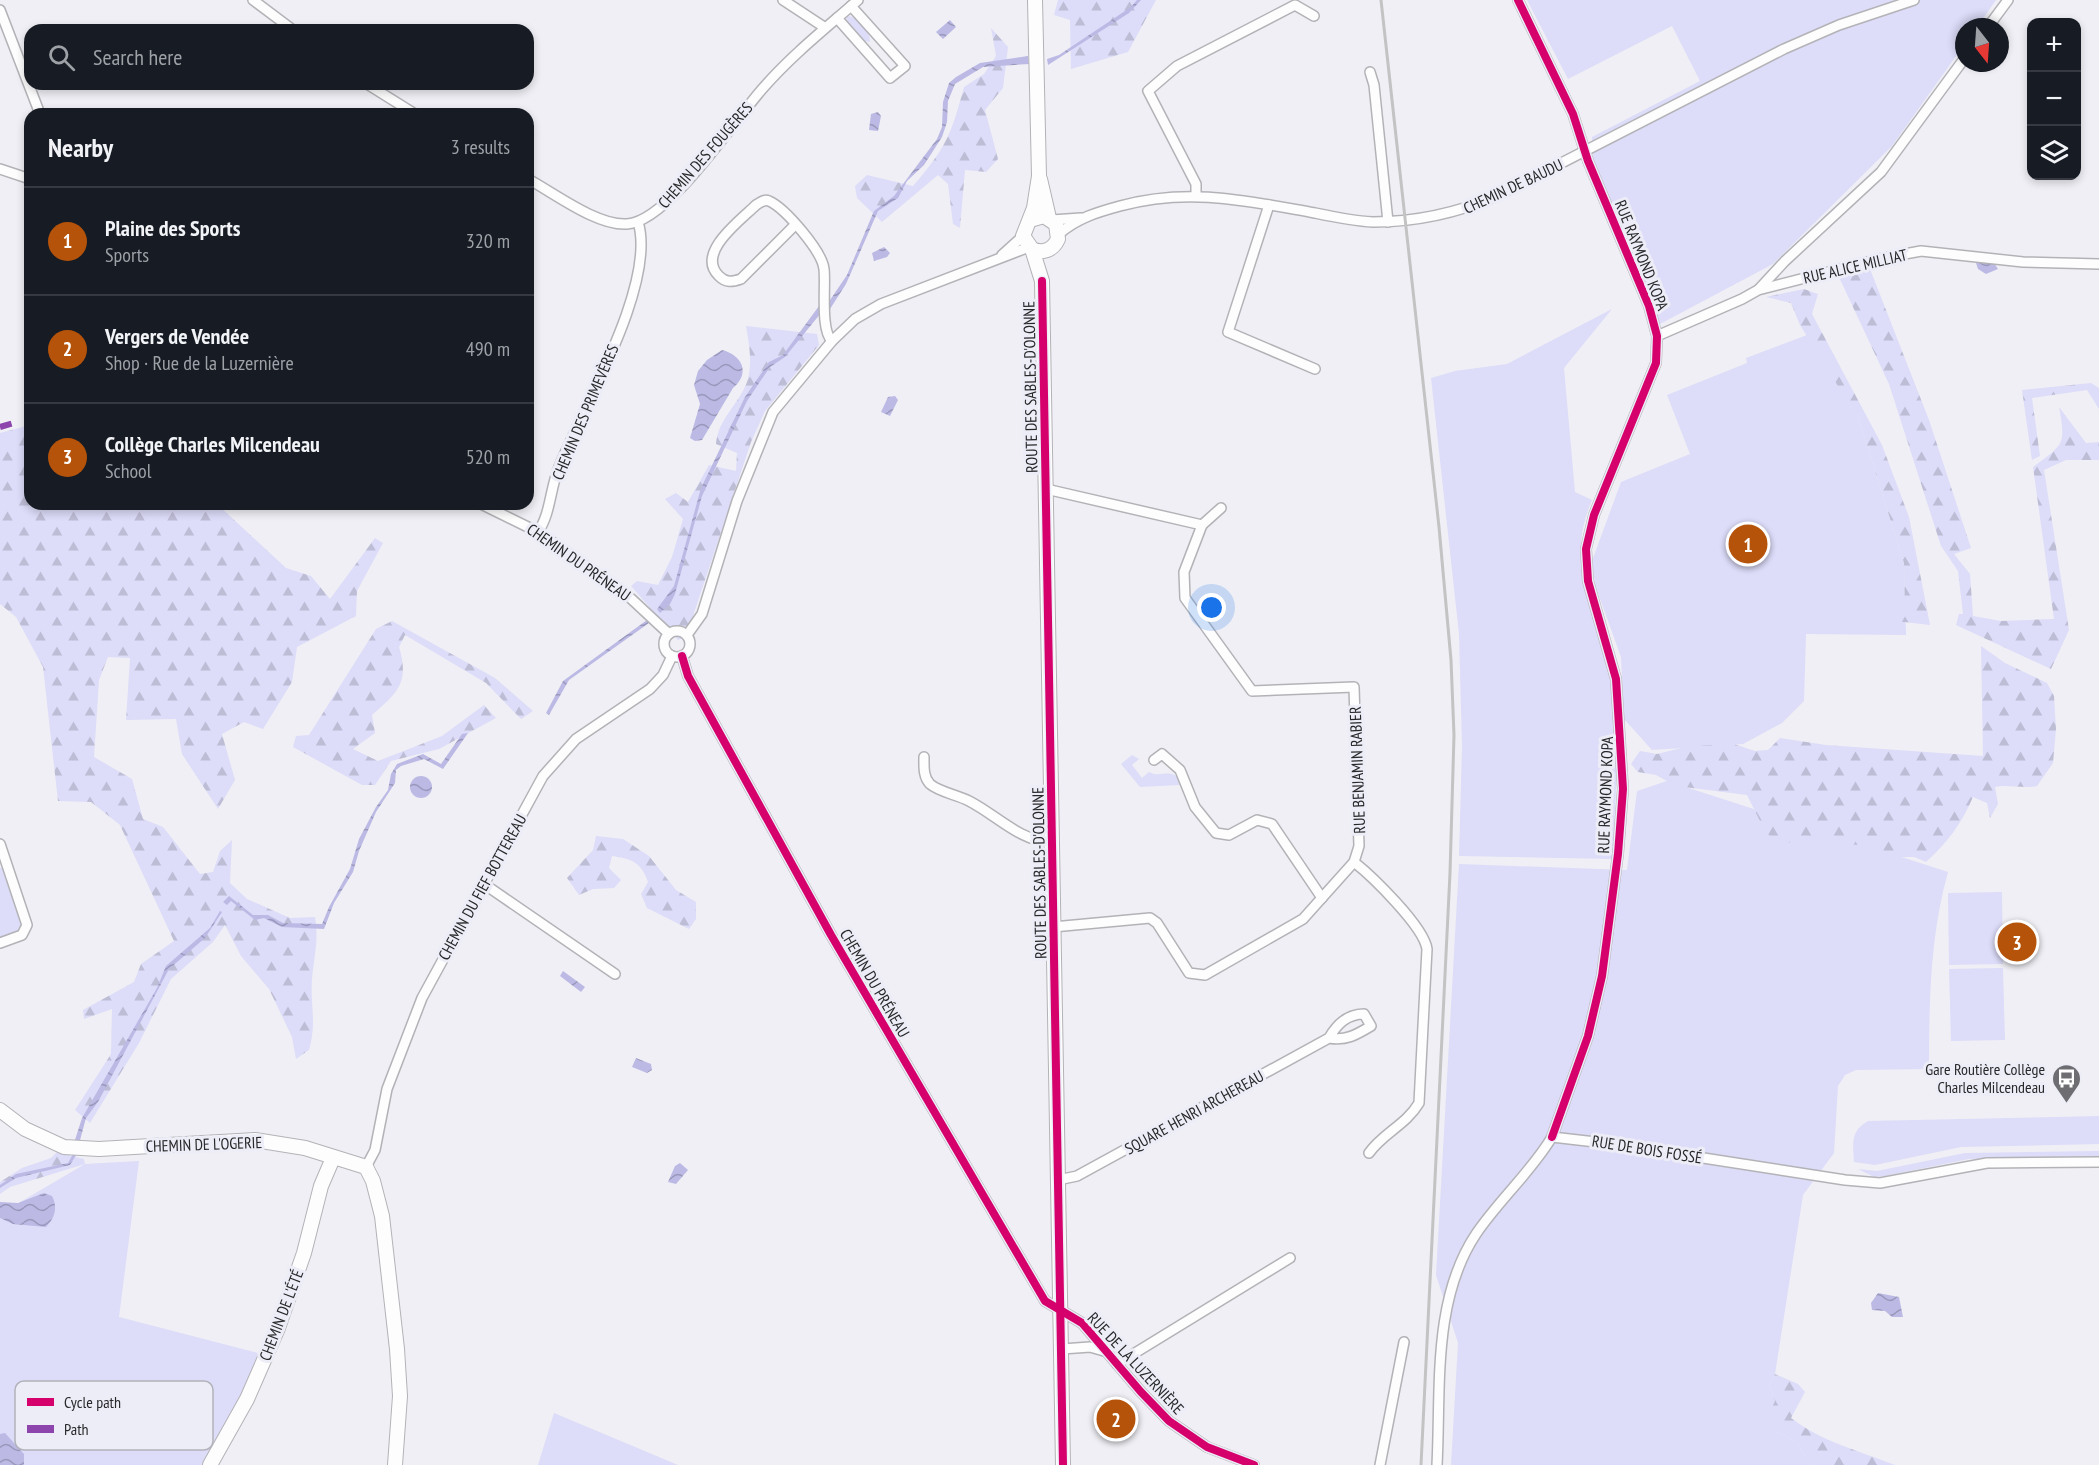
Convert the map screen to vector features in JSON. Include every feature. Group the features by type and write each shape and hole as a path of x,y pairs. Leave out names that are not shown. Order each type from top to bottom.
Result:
{"main road":[{"path":"1035,0 1039,176 1030,220 1025,227 1028,244 1041,252 1050,249"},
{"path":"1039,176 1051,219 1059,234"},
{"path":"1030,220 1040,216 1051,219"},
{"name":"ROUTE DES SABLES-D'OLONNE","path":"1059,234 1057,243 1050,249 1042,281 1063,1465"},
{"name":"ROUTE DES SABLES-D'OLONNE","path":"1028,244 1042,281"},
{"name":"CHEMIN DE L'OGERIE","path":"0,1110 25,1130 64,1147 99,1149 255,1140 305,1148 366,1167"},
{"name":"CHEMIN DE L'ÉTÉ","path":"210,1465 247,1399 278,1328 304,1253 321,1186 333,1158"},
{"path":"366,1167 373,1181 382,1216 397,1349 400,1396 395,1465"}],"street":[{"path":"783,0 824,27"},
{"name":"RUE RAYMOND KOPA","path":"1518,0 1573,114 1584,152 1638,275 1657,336 1656,363 1594,515 1586,549 1588,581 1616,679 1623,789 1618,854 1602,976 1588,1036 1552,1137"},
{"name":"CHEMIN DE BAUDU","path":"1051,219 1081,218 1140,201 1196,196 1224,197 1357,220 1388,222 1420,220 1472,207 1784,49 1839,25 1914,0"},
{"path":"1995,18 2008,0"},
{"path":"259,2 286,24"},
{"path":"837,18 890,78 905,66 854,3"},
{"name":"CHEMIN DES FOUGÈRES","path":"638,222 652,216 671,198 764,87 824,27 854,3"},
{"path":"1196,196 1196,184 1149,91 1178,66 1295,5 1314,16"},
{"path":"0,10 24,72"},
{"path":"1758,290 1785,261 1881,172 1955,71"},
{"path":"1370,72 1374,85 1388,222"},
{"path":"31,90 38,108"},
{"path":"377,90 405,108"},
{"path":"0,169 24,177"},
{"path":"534,182 603,221 628,224 638,222"},
{"path":"795,225 741,279 732,282 722,279 713,270 712,258 719,243 756,205 764,200 771,202 795,225 813,243 821,255 824,270 822,299 827,330 832,341"},
{"path":"1269,205 1228,332 1315,369"},
{"name":"CHEMIN DE BAUDU","path":"1059,234 1081,218"},
{"name":"CHEMIN DES PRIMEVÈRES","path":"538,532 546,516 555,477 598,387 635,283 643,250 638,222"},
{"path":"687,635 676,631 669,634 664,646 672,656 682,656 690,647 687,635 702,614 737,501 773,412 832,341 867,311 1028,244"},
{"name":"RUE ALICE MILLIAT","path":"1657,336 1758,290 1883,258 1922,251 2023,262 2099,264"},
{"path":"1046,489 1202,525 1221,508"},
{"name":"CHEMIN DU PRÉNEAU","path":"493,510 538,532 625,593 669,634"},
{"name":"RUE BENJAMIN RABIER","path":"1202,525 1184,572 1185,598 1252,691 1354,687 1359,846 1354,862"},
{"name":"CHEMIN DU FIEF BOTTEREAU","path":"366,1167 375,1150 387,1089 403,1042 422,998 543,776 563,750 594,725 650,689 663,675 672,656"},
{"name":"CHEMIN DU PRÉNEAU","path":"682,656 688,676 855,975 1038,1291 1047,1304 1061,1311"},
{"path":"1154,760 1162,754 1180,770 1195,807 1216,833 1229,835 1257,820 1272,824 1322,898"},
{"path":"924,757 924,773 930,784 970,801 1016,832 1040,842 1052,843"},
{"path":"0,844 27,925 22,935 0,944"},
{"path":"1053,927 1150,918 1157,923 1190,973 1205,975 1296,923 1354,862 1372,877 1412,923 1426,941 1427,949 1419,1104 1410,1118 1377,1141 1369,1154"},
{"path":"484,884 615,974"},
{"name":"SQUARE HENRI ARCHEREAU","path":"1058,1180 1077,1176 1329,1038"},
{"path":"1437,1465 1445,1306 1452,1279 1476,1234 1536,1162 1552,1137"},
{"name":"RUE DE BOIS FOSSÉ","path":"1552,1137 1613,1144 1845,1180 1880,1183 1987,1164 2099,1162"},
{"path":"1116,1364 1290,1258"},
{"name":"RUE DE LA LUZERNIÈRE","path":"1061,1311 1070,1314 1082,1323 1158,1411 1183,1431 1207,1447 1254,1465"},
{"path":"1380,1465 1404,1342"},
{"name":"RUE DE LA LUZERNIÈRE","path":"1062,1349 1090,1347 1104,1351"}],"green space":[{"path":"1058,0 1156,0 1128,52 1071,69 1070,20 1054,15"},
{"path":"1527,0 1996,0 1983,18 1955,18 1955,58 1892,146 1773,264 1660,324 1593,159 1592,137 1700,81 1672,26 1568,79"},
{"path":"847,16 863,25 870,42 861,40 846,23"},
{"path":"991,28 1008,47 1003,88 985,110 998,159 986,172 965,170 960,228 953,224 948,184 938,175 882,222 857,198 855,186 867,175 913,186 946,140 964,87 984,74 996,56"},
{"path":"1870,269 1929,420 1971,548 1954,554 1970,574 1973,616 2001,621 2054,619 2033,467 2060,443 2062,429 2059,407 2086,443 2099,442 2099,460 2066,460 2044,470 2069,630 2051,669 1956,625 1959,614 1963,614 1958,571 1941,546 1889,384 1838,275"},
{"path":"1804,289 1818,294 1812,314 1882,445 1909,517 1930,625 1887,620 1889,612 1905,612 1904,563 1859,420 1800,325 1791,303 1766,297"},
{"path":"1612,309 1564,368 1575,492 1592,500 1584,526 1581,550 1582,572 1606,656 1614,704 1616,770 1612,859 1459,856 1462,746 1459,634 1431,378 1455,371 1507,364"},
{"path":"746,326 817,334 819,345 765,411 751,442 686,637 678,640 631,586 637,581 658,585 672,557 683,519 665,499 676,493 688,502 709,465 736,471 737,453 716,444 721,427 743,390 749,375 750,354"},
{"path":"1807,335 1859,420 1904,563 1906,635 1806,634 1804,701 1782,723 1743,744 1652,750 1624,719 1621,657 1595,585 1592,561 1621,482 1690,454 1667,395 1747,363 1746,358"},
{"path":"2091,383 2099,388 2099,409 2087,390 2032,398 2040,456 2032,460 2022,390"},
{"path":"24,427 24,510 223,510 286,568 311,576 330,599 375,538 383,543 357,591 356,616 297,647 292,682 263,729 244,722 222,734 235,780 218,809 182,754 176,719 126,720 130,658 108,657 99,680 94,757 132,779 143,819 163,827 200,874 213,872 220,851 232,840 230,883 247,899 290,918 315,917 316,941 312,979 313,1031 309,1050 296,1059 292,1037 269,989 241,956 225,925 213,942 171,979 139,1043 90,1123 75,1110 111,1054 112,1009 84,1019 83,1010 134,982 141,964 174,941 120,825 91,802 58,801 43,667 16,617 0,604 0,433"},
{"path":"392,621 495,678 533,711 521,719 486,683 405,635 399,647 403,670 399,686 372,715 375,733 353,749 378,761 442,736 484,705 496,718 439,749 391,761 375,785 362,785 293,747 296,736 309,735 376,629"},
{"path":"1981,646 2005,663 2047,683 2054,696 2056,729 2053,763 2037,786 1995,787 1998,804 1990,818 1987,803 1973,797 1953,832 1926,862 1914,857 1880,857 1858,845 1820,841 1781,843 1766,833 1747,795 1676,786 1656,775 1638,772 1631,764 1640,751 1657,754 1689,746 1734,744 1755,751 1768,750 1780,738 1826,745 1983,756"},
{"path":"1132,755 1139,759 1132,765 1142,778 1149,772 1170,774 1177,777 1181,782 1180,785 1140,787 1121,764"},
{"path":"1667,781 1948,872 1934,945 1930,995 1929,1069 1856,1070 1845,1075 1838,1086 1834,1153 1803,1195 1775,1374 1769,1385 1775,1401 1778,1432 1796,1442 1812,1465 1451,1465 1458,1343 1436,1275 1459,864 1627,870 1637,791"},
{"path":"596,836 623,839 649,856 676,890 696,902 696,919 689,929 647,908 641,894 648,882 645,875 639,866 625,859 612,856 609,868 621,880 614,888 593,889 579,895 567,878 593,850"},
{"path":"0,868 2,868 22,925 17,933 0,940"},
{"path":"2002,892 2003,964 1949,965 1948,893"},
{"path":"2003,968 2005,1040 1951,1041 1949,969"},
{"path":"2099,1116 2099,1144 1961,1147 1875,1165 1854,1162 1855,1134 1868,1121"},
{"path":"2099,1151 2099,1157 1969,1159 1874,1177 1858,1169 1877,1171 1965,1153"},
{"path":"57,1152 84,1159 85,1164 10,1187 0,1194 0,1182 22,1168 51,1158"},
{"path":"139,1161 119,1317 266,1355 213,1448 213,1381 15,1381 15,1450 212,1450 203,1465 0,1465 0,1214 85,1164"},
{"path":"1775,1374 1798,1384 1805,1392 1791,1418 1828,1440 1895,1465 1812,1465 1796,1442 1778,1432 1770,1412 1775,1401 1769,1385"},
{"path":"554,1413 678,1465 538,1465"}],"water":[{"path":"1137,0 1141,0 1129,13 1048,65 1047,59 1059,55 1131,7"},
{"path":"950,20 956,27 943,39 936,32"},
{"path":"1028,56 1029,64 983,67 955,84 948,101 947,122 942,137 924,165 907,181 898,198 878,211 846,284 830,309 828,303 847,275 874,211 894,196 937,139 942,127 943,102 949,83 980,63"},
{"path":"878,112 881,116 878,131 869,130 871,114"},
{"path":"884,247 890,253 887,257 874,261 872,253"},
{"path":"1975,260 1994,263 1998,269 1986,274 1978,269"},
{"path":"819,306 821,313 785,357 770,367 747,401 702,496 675,594 670,604 660,613 657,609 674,586 701,488 745,397 769,362 783,355"},
{"path":"722,350 729,352 739,360 742,365 742,376 702,440 695,441 690,438 700,404 694,385 698,371 707,360"},
{"path":"895,396 898,400 890,416 881,412 888,397"},
{"path":"647,620 649,623 569,680 549,715 546,713 563,681"},
{"path":"468,733 443,769 424,759 401,766 396,770 395,783 376,812 359,851 353,872 334,903 324,929 282,927 264,918 255,920 231,901 227,905 223,902 229,896 253,915 268,915 283,923 322,924 350,869 359,839 388,790 391,774 397,764 423,754 441,764 462,734"},
{"path":"421,776 429,779 432,787 429,795 421,798 413,795 410,787 413,779"},
{"path":"220,911 222,912 205,938 169,969 98,1102 86,1118 79,1144 74,1143 82,1118 157,988 166,966 210,928"},
{"path":"563,971 585,987 581,992 560,976"},
{"path":"636,1058 651,1064 652,1070 647,1073 632,1067"},
{"path":"78,1152 70,1165 16,1178 0,1188 0,1185 16,1174 68,1163 73,1154"},
{"path":"680,1163 688,1170 676,1184 668,1182 675,1166"},
{"path":"44,1193 52,1196 55,1208 52,1220 46,1227 13,1224 0,1218 0,1202 18,1203"},
{"path":"1878,1293 1899,1297 1903,1317 1892,1317 1885,1311 1872,1310 1871,1303"},
{"path":"5,1433 15,1444 15,1450 20,1450 24,1454 24,1465 0,1465 0,1434"}],"railway":[{"path":"1381,0 1439,527 1451,660 1454,735 1450,873 1421,1465"}],"marked path":[{"path":"0,427 17,422"}],"cycle path":[{"path":"1518,0 1573,114 1588,161 1649,306 1657,336 1656,363 1594,515 1586,549 1588,581 1616,679 1623,789 1618,854 1602,976 1588,1036 1552,1137"},
{"path":"1042,281 1063,1465"},
{"path":"682,656 688,676 831,935 1045,1301 1082,1323 1169,1421 1207,1447 1254,1465"}],"place":[{"name":"Plaine des Sports","path":"1748,544"},
{"name":"Collège Charles Milcendeau","path":"2017,942"},
{"name":"Gare Routière Collège Charles Milcendeau","path":"2066,1104"},
{"name":"Vergers de Vendée","path":"1116,1419"}]}
